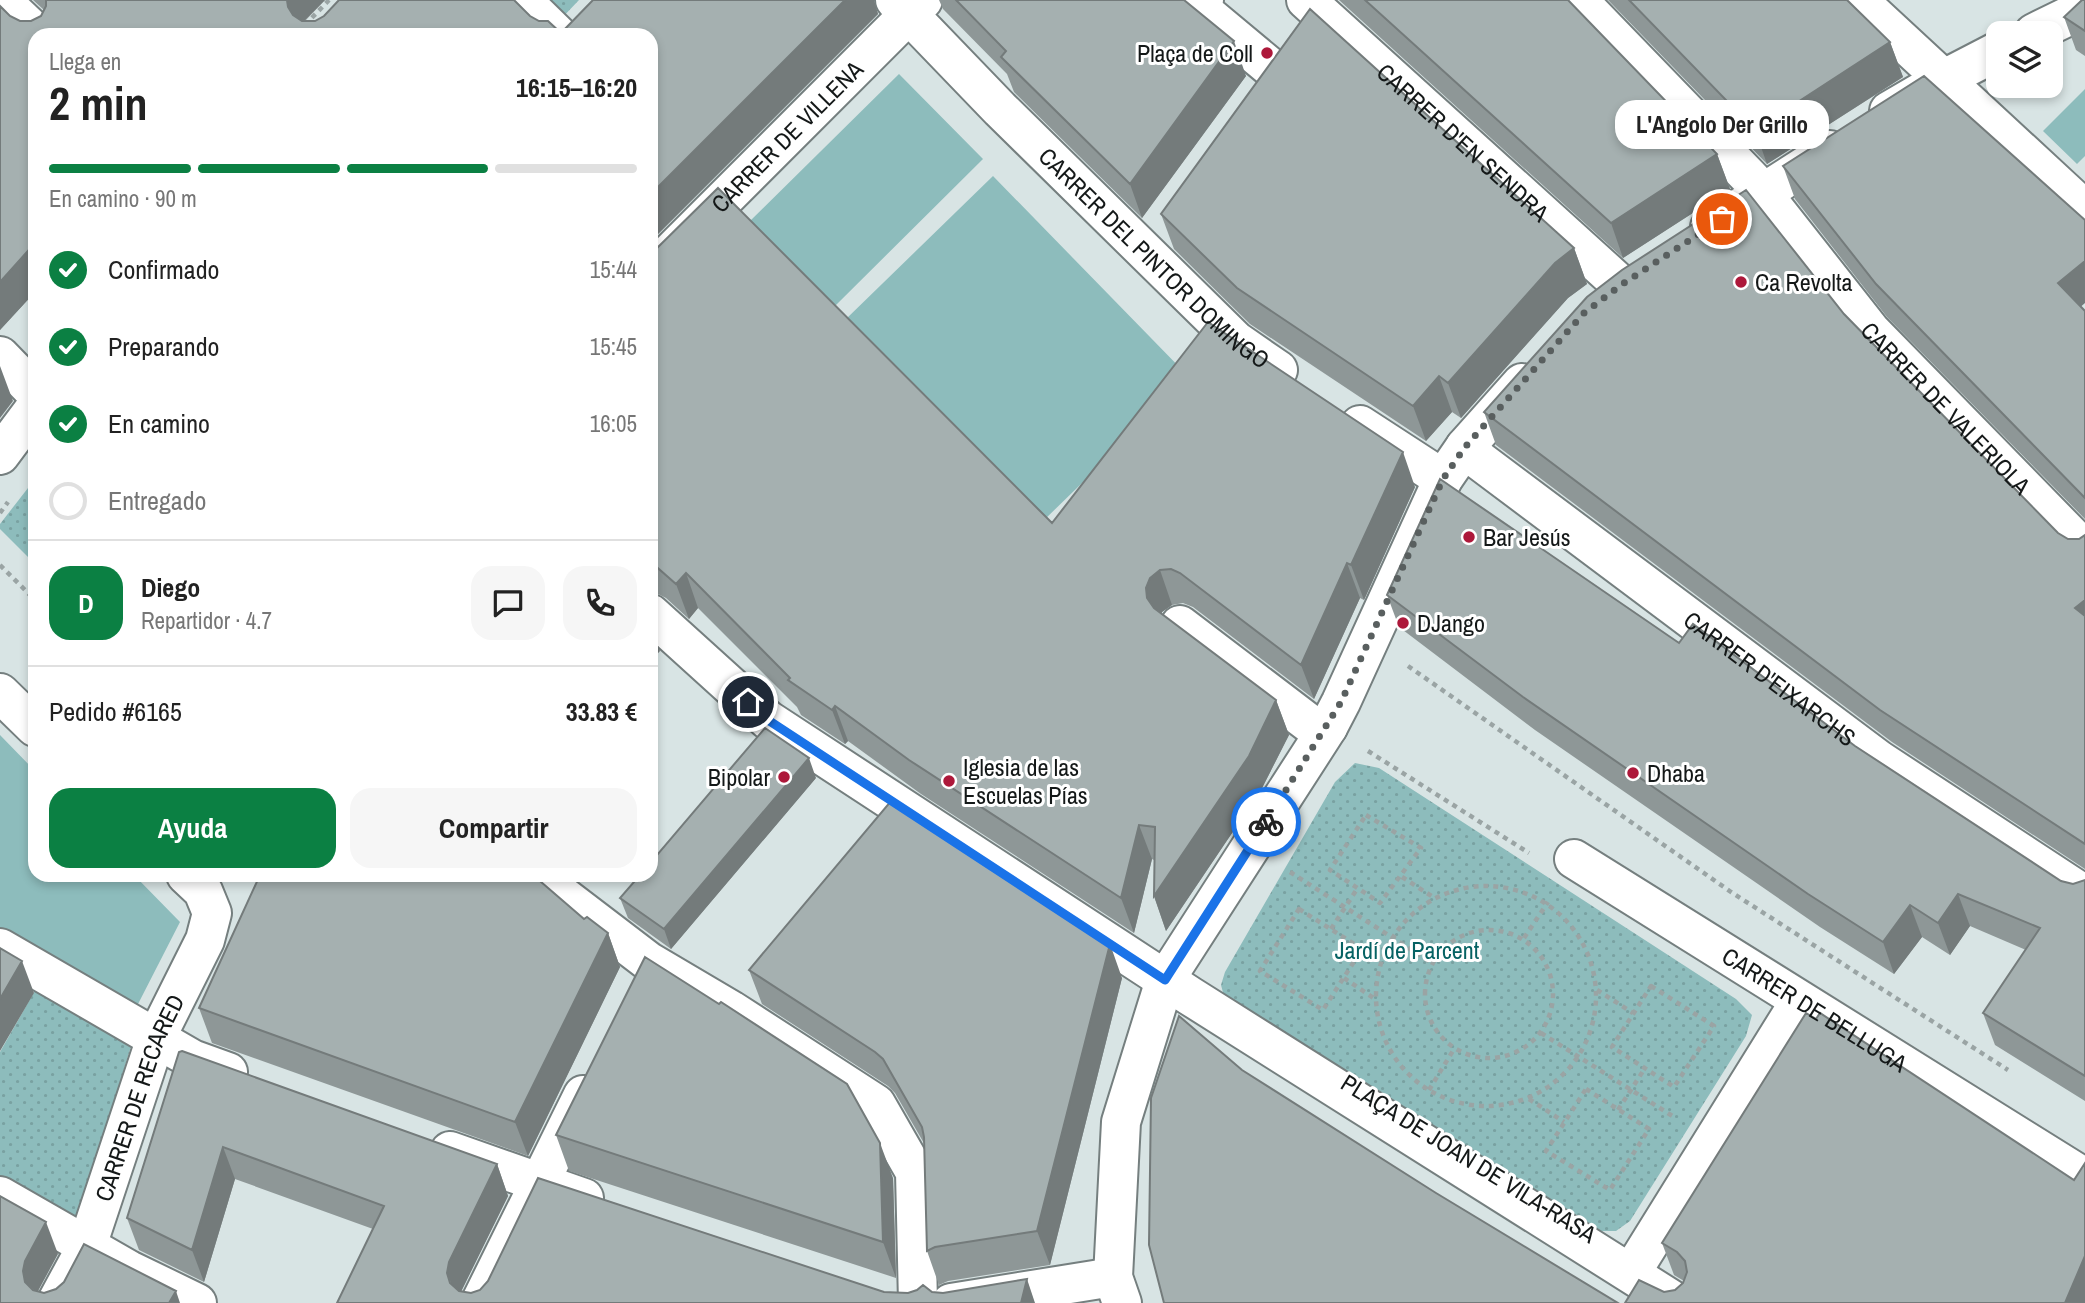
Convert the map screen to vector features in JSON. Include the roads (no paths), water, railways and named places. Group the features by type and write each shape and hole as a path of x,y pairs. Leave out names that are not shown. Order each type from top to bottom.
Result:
{"street":[{"path":"1,0 31,28"},
{"path":"522,0 551,28"},
{"path":"1204,0 1198,7 1268,83 1313,6"},
{"name":"CARRER DE VALERIOLA","path":"1578,0 1763,192 1871,331 2085,550"},
{"path":"1858,0 2085,210"},
{"name":"CARRER DEL PINTOR DOMINGO","path":"909,5 1000,109 1236,341 1443,479"},
{"name":"CARRER DE VILLENA","path":"658,265 900,25 909,5"},
{"name":"CARRER D'EN SENDRA","path":"1313,6 1607,296 1654,264"},
{"path":"2058,21 2085,8"},
{"path":"1686,243 1942,80 1986,57"},
{"path":"1144,251 1170,219"},
{"path":"951,1303 1118,1290 1121,1122 1165,980 1328,727 1443,479 1465,447 1547,354"},
{"path":"0,356 28,385"},
{"path":"0,455 28,417"},
{"name":"CARRER D'EIXARCHS","path":"1465,447 1879,760 2085,895"},
{"name":"PLAÇA DE JOAN DE VILA-RASA","path":"658,620 768,720 1165,980 1677,1303"},
{"path":"1180,625 1314,727 1328,727"},
{"path":"0,693 28,720"},
{"name":"CARRER DE BELLUGA","path":"1574,859 2070,1169"},
{"path":"547,882 648,961 731,1010 876,1104 915,1172 903,1302"},
{"name":"CARRER DE RECARED","path":"56,1303 87,1246 156,1038 205,940 212,913 195,883"},
{"path":"0,948 192,1059 256,1082"},
{"path":"630,998 648,961"},
{"path":"1631,1273 1800,1001"},
{"path":"480,1303 600,1060"},
{"path":"424,1142 617,1209"},
{"path":"0,1196 129,1270 197,1303"}],"place":[{"name":"Plaça de Coll","path":"1267,53"},
{"name":"L'Angolo Der Grillo","path":"1722,219"},
{"name":"Ca Revolta","path":"1741,282"},
{"name":"Bar Jesús","path":"1469,537"},
{"name":"DJango","path":"1403,623"},
{"name":"Dhaba","path":"1633,773"},
{"name":"Bipolar","path":"784,777"},
{"name":"Iglesia de las Escuelas Pías","path":"949,781"}],"park label":[{"name":"Jardí de Parcent","path":"1407,950"}]}
